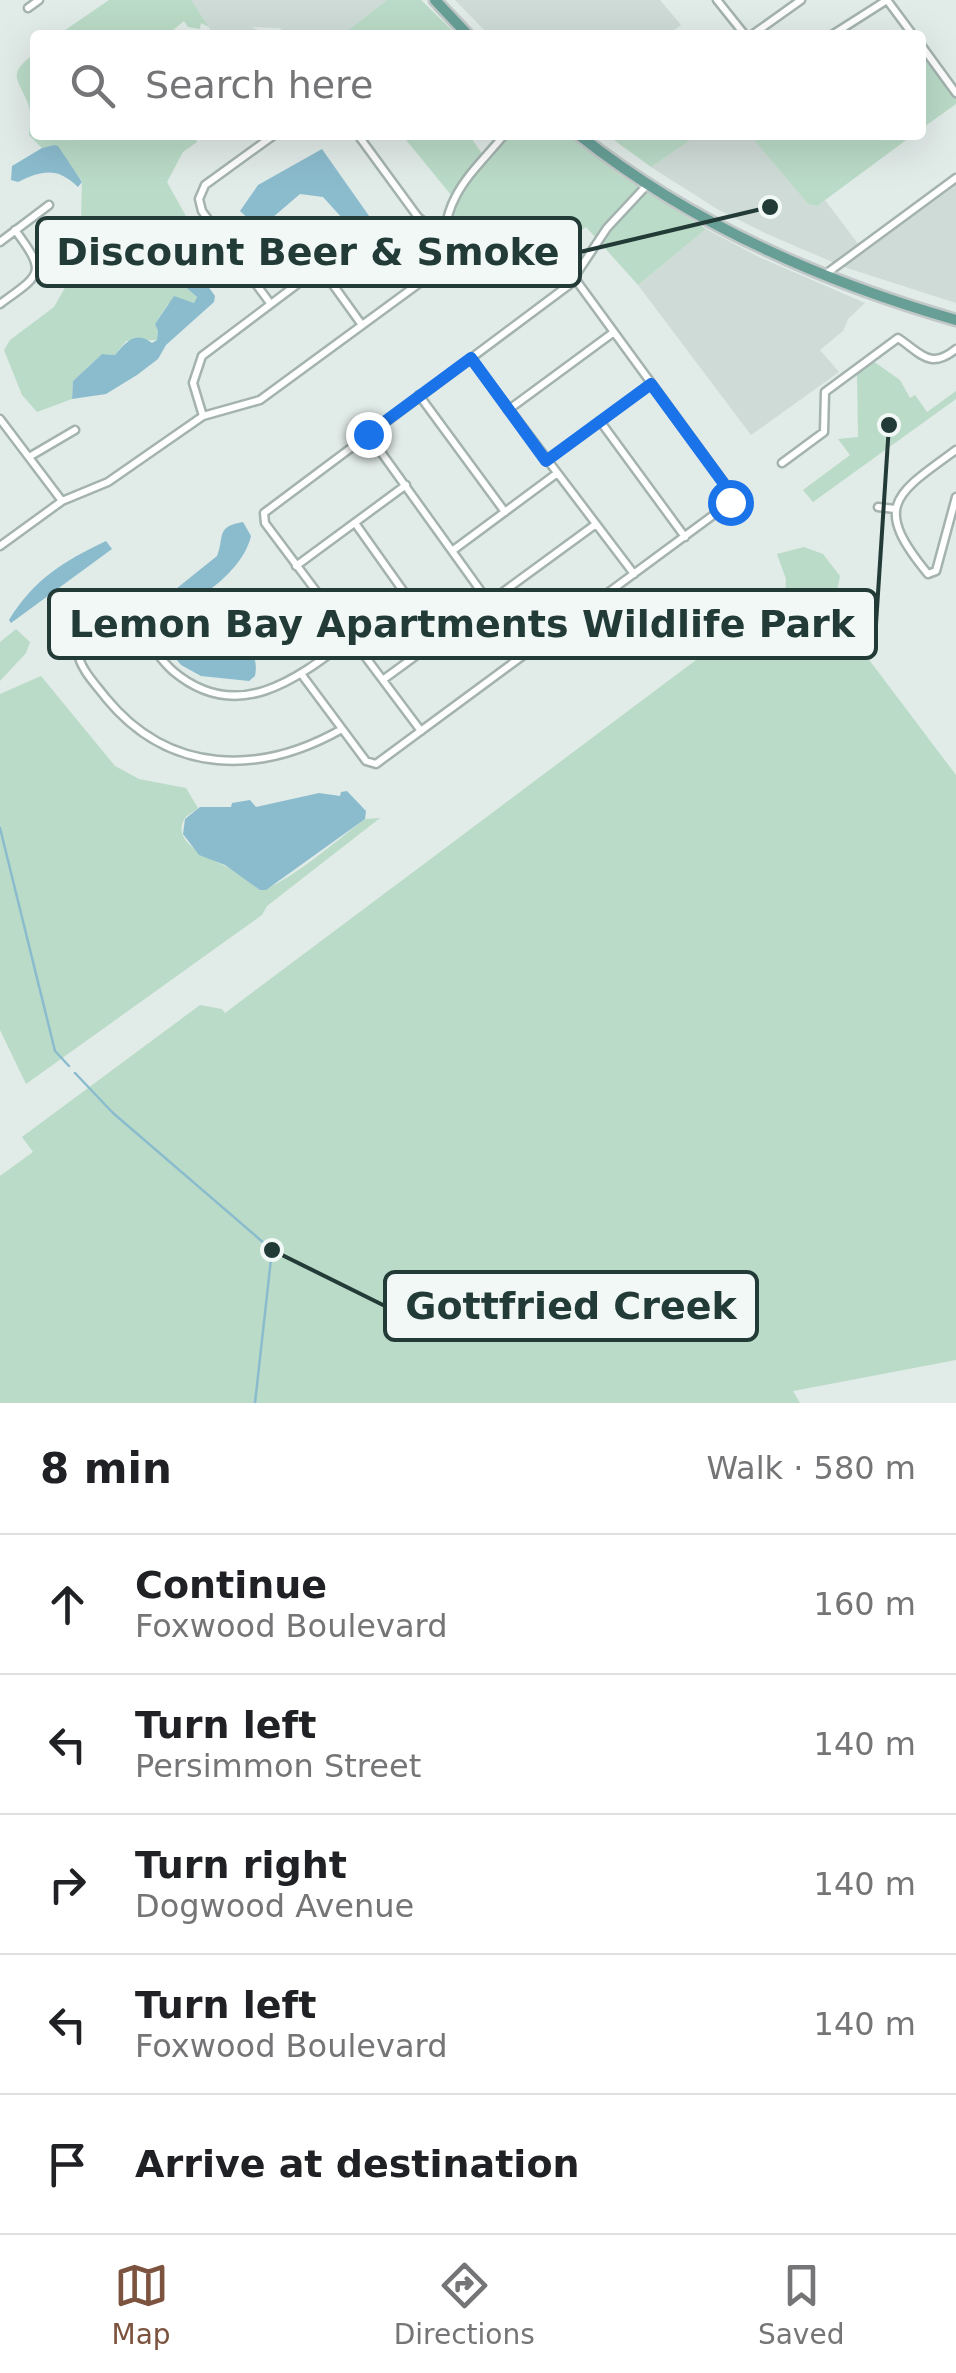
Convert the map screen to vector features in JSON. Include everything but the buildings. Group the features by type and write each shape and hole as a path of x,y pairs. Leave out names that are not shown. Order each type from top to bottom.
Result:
{"main road":[{"path":"435,0 463,30"},
{"path":"586,140 648,184 732,233 822,277 956,320"}],"street":[{"path":"28,8 38,0"},
{"path":"717,0 744,30"},
{"path":"755,30 800,0"},
{"path":"840,30 887,0 910,30"},
{"path":"926,52 956,92"},
{"path":"267,140 204,185 199,198 202,210 270,303"},
{"path":"362,140 418,217 444,229"},
{"path":"0,546 62,501 108,482 202,416 260,400 431,273 441,254 444,229 456,195 500,140"},
{"path":"822,277 956,178"},
{"path":"421,731 264,522 264,512 569,285 607,228 648,184"},
{"path":"0,242 49,206"},
{"path":"0,304 31,282 36,272 36,259 15,230"},
{"path":"310,241 313,257 362,325"},
{"path":"202,416 193,383 200,359 320,267"},
{"path":"302,675 372,764 728,504 732,495 573,276"},
{"path":"508,410 614,332"},
{"path":"782,463 824,432 825,392 898,338 931,361 942,360 956,349"},
{"path":"471,358 634,574"},
{"path":"546,461 651,384"},
{"path":"419,395 505,512"},
{"path":"0,419 62,501"},
{"path":"600,421 685,537"},
{"path":"29,457 74,430"},
{"path":"368,434 526,654"},
{"path":"955,453 906,487 895,508 900,535 931,575 940,560 956,497"},
{"path":"452,551 556,474"},
{"path":"296,566 406,485"},
{"path":"878,506 895,508"},
{"path":"355,522 438,640"},
{"path":"384,680 596,524"},
{"path":"342,729 302,750 269,759 232,762 194,756 160,742 130,722 97,686 78,654 120,620 127,619 170,669 206,690 256,694 302,675 352,638"}],"shaded area":[{"path":"191,0 387,0 348,30 211,30"},
{"path":"455,0 660,0 681,25 674,30 484,30"},
{"path":"691,140 755,140 808,204 817,206 825,200 859,245 956,174 956,303 844,267 767,234 717,209 651,167"},
{"path":"706,229 759,257 865,303 848,319 843,331 820,350 839,372 751,435 638,285"}],"green space":[{"path":"109,0 191,0 209,27 201,23 200,29 188,27 184,21 173,30 65,30"},
{"path":"387,0 421,0 452,30 348,30"},
{"path":"30,58 30,109 17,76"},
{"path":"926,58 956,97 956,104 926,125"},
{"path":"34,140 196,140 183,152 167,182 187,218 192,264 187,264 183,285 197,297 194,303 185,300 168,304 155,324 157,340 126,341 115,355 102,354 73,381 72,399 37,412 22,395 4,350 10,340 54,307 71,277 69,258 81,220 82,181 54,145 42,148"},
{"path":"406,140 473,140 488,162 507,140 574,140 620,175 706,229 638,285 586,227 510,279 482,286 459,285 445,271 456,201"},
{"path":"614,140 691,140 651,167"},
{"path":"906,140 817,206 808,204 755,141"},
{"path":"873,361 900,380 910,398 915,395 927,412 956,391 956,399 813,502 803,490 850,455 838,439 858,437 857,374"},
{"path":"804,547 823,554 840,576 839,620 956,775 956,1360 793,1391 800,1403 0,1403 0,1176 33,1152 22,1137 200,1005 225,1013 728,636 785,601 786,579 777,554"},
{"path":"16,629 30,642 26,653 0,681 0,642"},
{"path":"41,676 115,766 139,779 186,788 198,808 185,818 182,827 188,842 260,890 298,870 365,819 380,818 267,906 262,915 26,1084 0,1030 0,694"}],"water":[{"path":"54,145 82,182 78,187 64,176 49,172 18,182 11,180 12,166"},
{"path":"322,149 393,250 379,266 366,270 342,237 343,219 323,197 300,194 272,218 288,246 278,252 240,211 258,185"},
{"path":"187,264 192,264 215,296 214,302 137,375 106,394 72,399 73,381 102,354 115,355 136,338 152,343 157,340 155,324 174,296 194,303 197,297 176,279"},
{"path":"243,522 251,536 249,544 236,565 212,588 209,603 247,644 256,664 255,676 249,681 201,676 181,665 141,617 217,556 222,533"},
{"path":"106,541 112,549 11,623 9,620 40,582 63,564"},
{"path":"347,791 366,811 365,819 266,890 260,890 225,865 199,855 183,834 185,819 200,807 231,807 232,803 250,800 256,807 319,793 340,796"}],"waterway":[{"path":"0,828 55,1051 69,1066"},
{"path":"75,1073 113,1113 272,1250 255,1403"}],"place":[{"name":"Discount Beer & Smoke","path":"770,207"},
{"name":"Lemon Bay Apartments Wildlife Park","path":"889,425"},
{"name":"Gottfried Creek","path":"272,1250"}],"route":[{"path":"368,434 471,358 546,461 651,384 730,492 730,502"}]}
